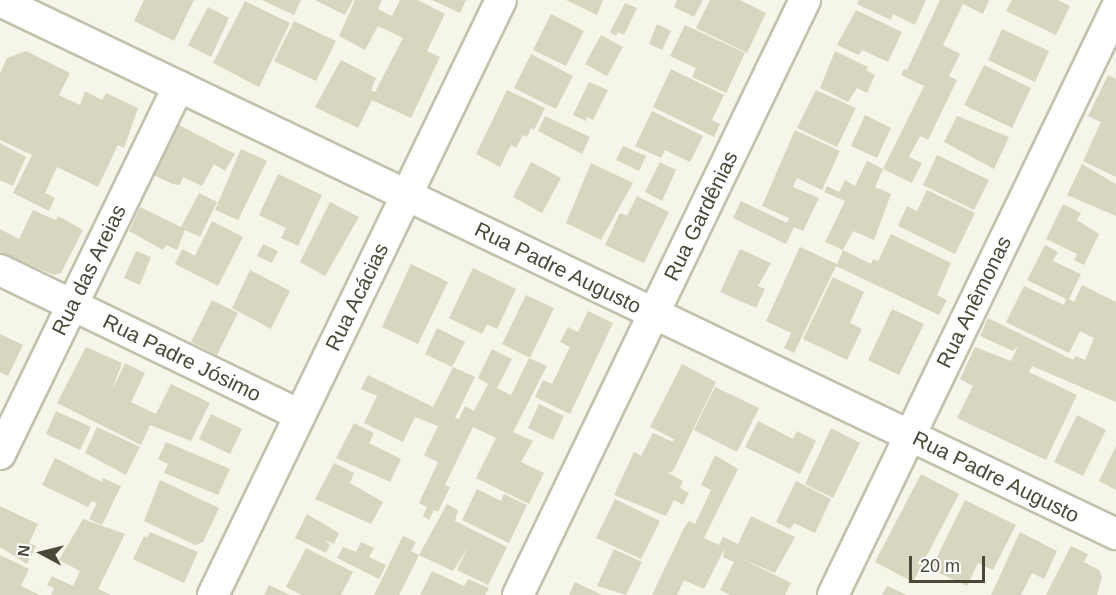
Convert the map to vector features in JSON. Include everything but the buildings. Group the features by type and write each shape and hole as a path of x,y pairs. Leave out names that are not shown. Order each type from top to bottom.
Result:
{"street":[{"name":"Rua Acácias","path":"213,595 501,0"},
{"name":"Rua Gardênias","path":"518,595 805,0"},
{"name":"Rua Padre Augusto","path":"0,1 1116,534"},
{"name":"Rua Anêmonas","path":"833,595 1116,9"},
{"name":"Rua das Areias","path":"0,454 179,86"},
{"name":"Rua Padre Jósimo","path":"0,270 300,415"}]}
